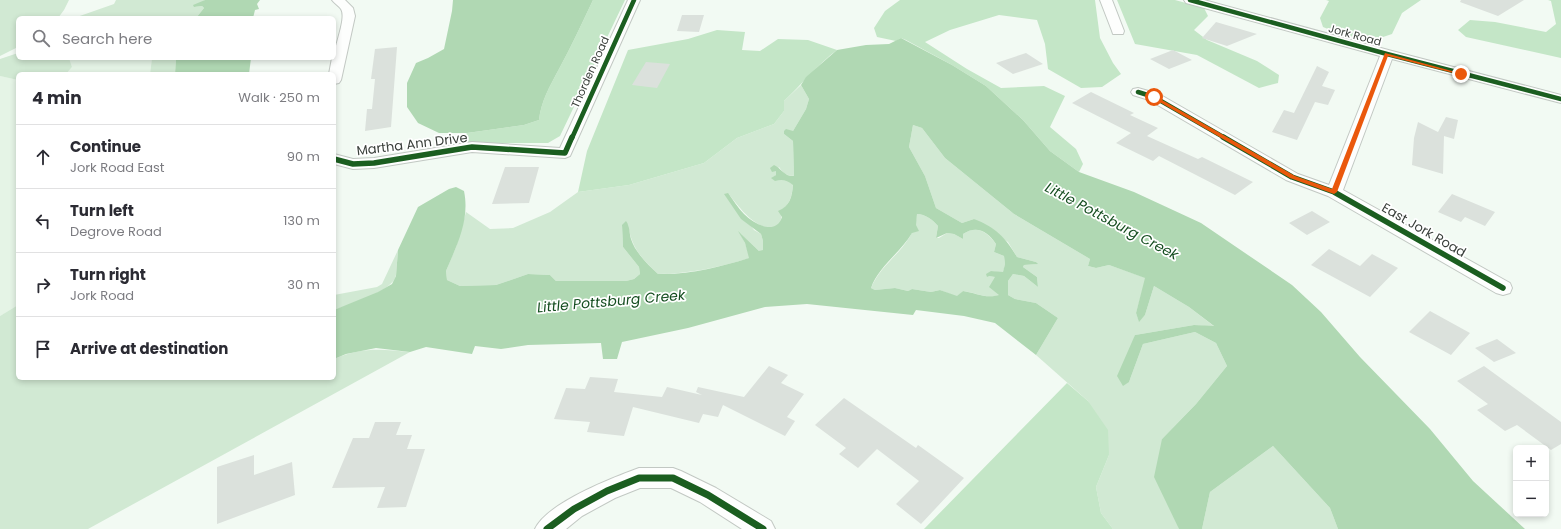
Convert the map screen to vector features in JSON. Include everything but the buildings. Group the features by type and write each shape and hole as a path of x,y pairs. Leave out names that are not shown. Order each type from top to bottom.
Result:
{"street":[{"path":"336,72 349,16 347,8 338,0"},
{"name":"Thorden Road","path":"565,153 634,0"},
{"path":"1106,0 1118,31"},
{"name":"Jork Road","path":"1190,0 1387,54 1561,99"},
{"path":"1334,192 1387,54"},
{"name":"East Jork Road","path":"1138,92 1154,97 1292,177 1334,192 1503,288"},
{"name":"Martha Ann Drive","path":"336,160 353,164 374,163 472,147 565,153"},
{"path":"547,529 574,508 607,491 639,478 673,478 708,495 763,529"}],"shaded area":[{"path":"0,0 69,0 60,16 16,16 16,48 0,56"},
{"path":"116,0 205,0 194,7 202,6 204,8 198,16 80,16 114,4"},
{"path":"593,0 625,0 560,136 548,143 460,143 467,133 524,125 539,120 546,94"},
{"path":"900,0 1095,0 1100,38 1113,63 1121,74 1102,87 1081,88 1048,69 1045,44 1037,20 999,15 950,30 925,42 967,69 1001,88 1044,86 1065,96 1050,127 1076,149 1083,164 1079,172 1050,151 1023,120 986,86 952,65 906,40 901,38 896,41 877,37 874,28 885,11"},
{"path":"1117,0 1175,0 1204,8 1208,16 1194,30 1207,40 1257,61 1279,75 1278,83 1259,88 1197,55 1135,44"},
{"path":"1326,0 1421,0 1402,13 1392,34 1374,40 1343,35 1323,27 1320,18 1329,1"},
{"path":"1548,0 1561,0 1561,58 1466,37 1458,30 1470,20 1495,22 1546,32 1556,24 1551,1"},
{"path":"717,30 745,32 742,50 760,51 778,39 808,40 837,50 816,68 784,101 784,111 774,124 737,138 704,163 629,185 578,192 587,151 628,50 688,39"},
{"path":"16,54 16,60 70,60 72,67 68,72 16,72 16,80 0,76 0,59"},
{"path":"70,60 152,60 150,72 68,72 72,67"},
{"path":"152,60 176,60 175,72 150,72"},
{"path":"0,76 16,80 16,306 0,316"},
{"path":"801,85 809,99 806,109 793,131 784,134 793,141 794,176 785,174 779,167 776,171 776,175 772,178 787,180 793,184 791,198 783,209 780,224 773,227 765,227 758,224 744,212 728,193 754,230 761,234 763,251 759,251 740,233 750,258 681,273 658,274 634,246 628,224 622,226 623,247 639,267 640,274 634,279 626,281 556,281 550,275 528,274 496,285 460,286 447,280 446,271 456,247 466,212 490,229 513,228 550,212 578,192 629,185 704,163 737,138 774,124 784,111 784,101"},
{"path":"913,125 922,128 945,158 1014,214 1090,259 1088,266 1096,268 1109,265 1146,278 1136,313 1139,321 1145,315 1154,286 1189,307 1215,327 1194,325 1135,335 1129,382 1143,344 1195,332 1216,343 1227,366 1196,404 1162,439 1179,529 1113,529 1101,513 1096,487 1109,455 1088,401 1036,355 1058,318 1036,303 1015,299 1008,295 1008,281 1013,274 1024,276 1038,287 1037,277 1023,267 1024,265 1037,264 1036,262 1017,257 1008,242 974,219 962,223 936,208 925,176 909,147"},
{"path":"917,214 929,218 938,226 936,238 939,238 947,233 954,234 963,239 963,234 968,231 977,230 985,233 993,239 996,244 994,252 1004,256 1005,264 1003,273 991,271 989,276 996,277 1000,295 986,296 963,291 957,297 940,290 931,292 912,289 908,291 895,288 875,290 871,288 876,278 910,236 915,226"},
{"path":"398,250 396,275 387,287 370,297 336,309 336,295 377,287 382,284"},
{"path":"16,306 16,380 336,380 336,358 344,355 372,350 410,352 88,529 0,529 0,316"},
{"path":"1067,383 1088,401 1108,430 1109,455 1096,487 1101,513 1113,529 924,529"},
{"path":"1273,446 1330,508 1338,529 1202,529 1210,492"}],"water":[{"path":"205,0 260,0 257,4 259,9 255,10 254,16 198,16 204,8 202,6 194,7 193,5"},
{"path":"453,0 593,0 546,94 539,120 524,125 467,133 439,133 418,123 407,107 407,83 416,63 444,49"},
{"name":"Little Pottsburg Creek","path":"901,38 952,65 986,86 1023,120 1050,151 1079,172 1134,192 1201,223 1292,285 1321,312 1360,357 1430,429 1473,481 1525,529 1338,529 1330,508 1273,446 1210,492 1202,529 1179,529 1154,477 1162,439 1196,404 1227,366 1216,343 1195,332 1143,344 1129,382 1123,386 1117,376 1135,335 1194,325 1214,326 1189,307 1154,286 1145,315 1139,322 1136,313 1145,278 1109,265 1096,268 1088,266 1090,259 1014,214 945,158 922,128 913,125 909,147 925,176 936,208 962,223 974,219 981,222 999,234 1009,244 1017,257 1036,262 1038,264 1024,265 1023,267 1037,277 1038,287 1024,276 1013,274 1008,281 1008,295 1015,299 1036,303 1058,318 1036,355 995,323 964,316 916,310 913,315 807,304 765,307 688,328 622,342 617,359 603,359 601,343 528,345 501,349 475,346 472,354 426,347 410,352 376,348 346,354 336,358 336,309 378,292 392,284 396,276 398,250 418,207 449,189 456,187 464,191 464,222 446,271 447,280 460,286 496,285 528,274 550,275 556,281 626,281 634,279 640,274 639,267 623,247 622,225 626,221 629,227 631,239 636,249 658,274 704,270 749,258 745,243 738,231 759,251 763,250 761,234 741,219 724,194 728,193 744,214 753,221 770,227 779,223 782,217 778,211 785,207 790,201 793,185 784,180 775,181 771,178 776,175 776,171 772,172 770,168 774,165 786,174 794,176 793,141 784,134 784,131 786,129 793,131 806,109 809,99 801,85 806,77 837,50 866,45 889,44","holes":["917,214 923,215 938,226 936,238 947,233 954,234 963,239 963,234 968,231 977,230 985,233 993,239 996,244 994,252 1004,256 1005,264 1003,272 991,271 986,274 987,277 995,277 989,287 999,295 985,296 963,291 957,296 940,290 931,292 912,289 908,291 895,288 875,290 871,288 874,280 884,266 902,247 912,233 919,231 916,225"]},
{"path":"176,60 251,60 249,72 175,72"}],"cycle path":[{"path":"336,160 353,164 374,163 472,147 565,153 634,0"},
{"path":"1190,0 1387,54 1561,99"},
{"path":"1138,92 1154,97 1292,177 1334,192 1503,288"},
{"path":"547,529 574,509 607,491 639,478 673,478 708,495 763,529"}],"route":[{"path":"1154,97 1292,177 1334,192 1387,54 1461,74"}]}
